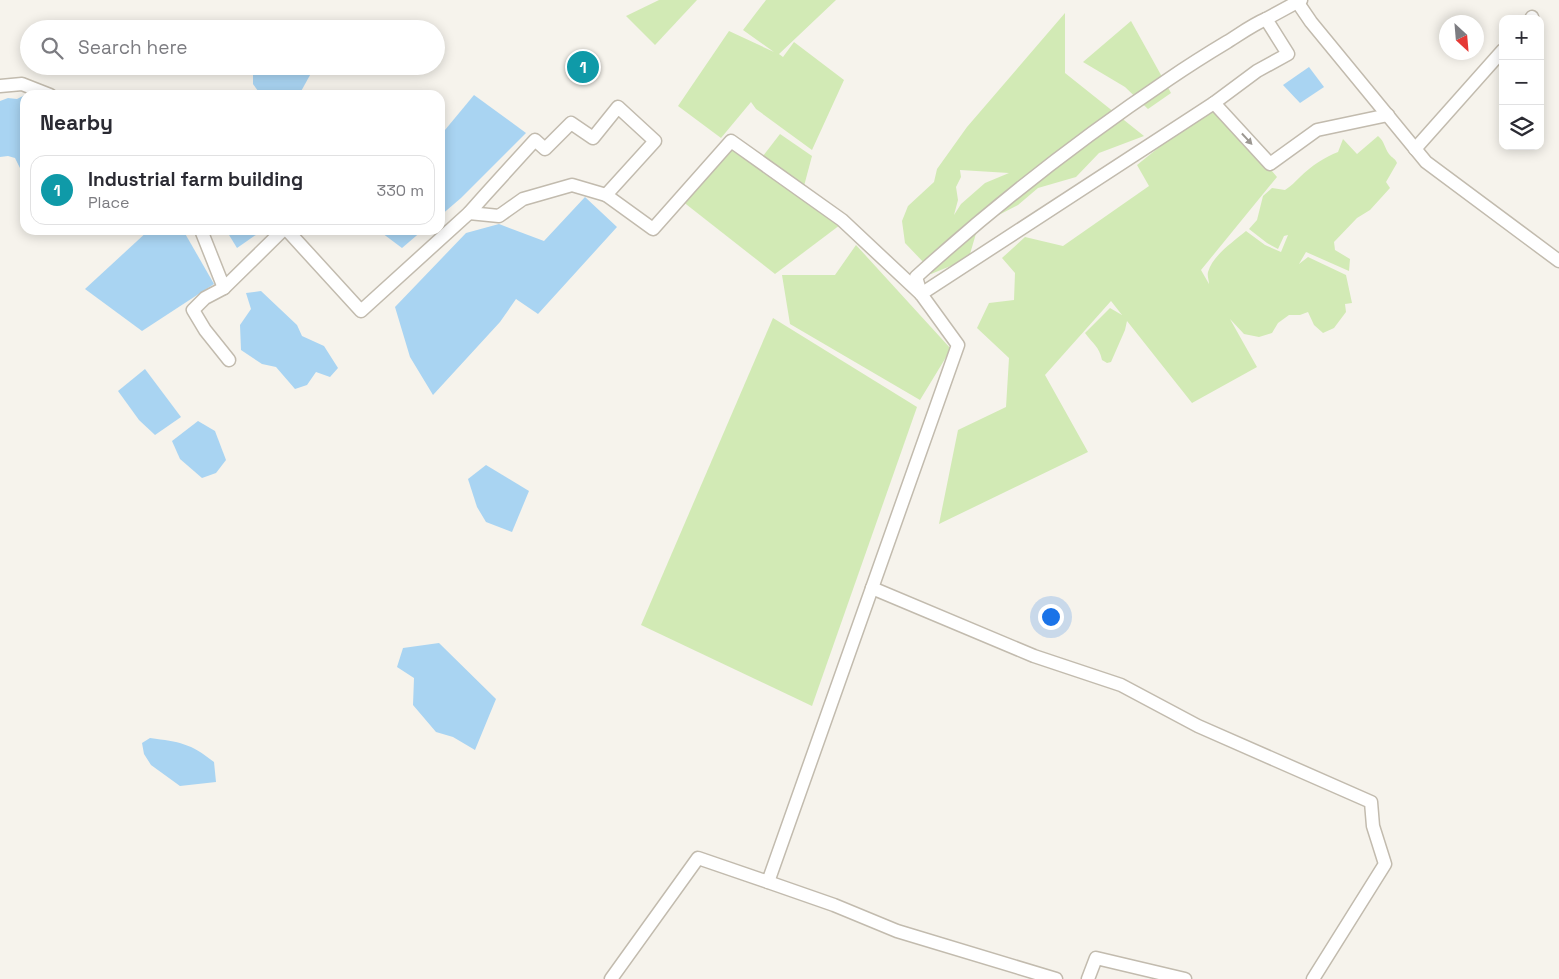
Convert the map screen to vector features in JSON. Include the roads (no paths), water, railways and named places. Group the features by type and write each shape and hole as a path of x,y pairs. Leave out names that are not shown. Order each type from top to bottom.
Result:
{"street":[{"path":"921,294 916,278 957,240 1018,190 1128,106 1253,25 1298,1 1311,22 1426,162 1559,261"},
{"path":"921,294 1214,103 1258,71 1288,54 1266,19"},
{"path":"1415,149 1499,54"},
{"path":"0,86 22,84 37,90"},
{"path":"1214,103 1270,164 1317,130 1388,115"},
{"path":"290,235 361,311 469,214 535,140 545,149 571,123 593,138 618,107 655,141 606,195"},
{"path":"469,214 499,216 524,199 572,185 606,195 653,229 731,141 842,220 921,294 958,345 768,882"},
{"path":"202,235 224,288"},
{"path":"229,360 205,330 193,310 205,298 224,288 280,235"},
{"path":"872,588 1034,656 1122,685 1198,726 1371,802 1373,826 1385,864 1313,979"},
{"path":"611,979 698,858 834,905 897,930 1056,979"},
{"path":"1088,979 1096,958 1186,979"}],"water":[{"path":"1309,67 1324,87 1300,103 1283,85"},
{"path":"253,75 310,75 302,90 257,90 253,84"},
{"path":"474,95 526,133 445,212 445,130"},
{"path":"8,98 20,98 20,168 15,158 8,156 0,157 0,101"},
{"path":"585,197 617,227 538,314 516,299 500,322 433,395 410,357 395,307 466,233 499,224 544,241"},
{"path":"144,235 186,235 214,284 142,331 85,289"},
{"path":"229,235 256,235 237,248"},
{"path":"385,235 417,235 402,248"},
{"path":"261,291 297,325 302,336 324,346 338,368 330,377 316,372 307,385 295,389 276,367 262,364 241,350 240,325 251,309 246,293"},
{"path":"145,369 181,417 155,435 139,420 118,391"},
{"path":"198,421 215,431 226,460 216,473 202,478 180,459 172,441"},
{"path":"486,465 529,491 512,532 486,522 477,507 468,479"},
{"path":"439,643 496,699 475,750 453,737 436,732 413,705 414,678 397,667 403,648"},
{"path":"150,738 184,744 206,756 214,762 216,782 180,786 151,765 144,754 142,743"}],"place":[{"name":"Industrial farm building","path":"583,67"}]}
